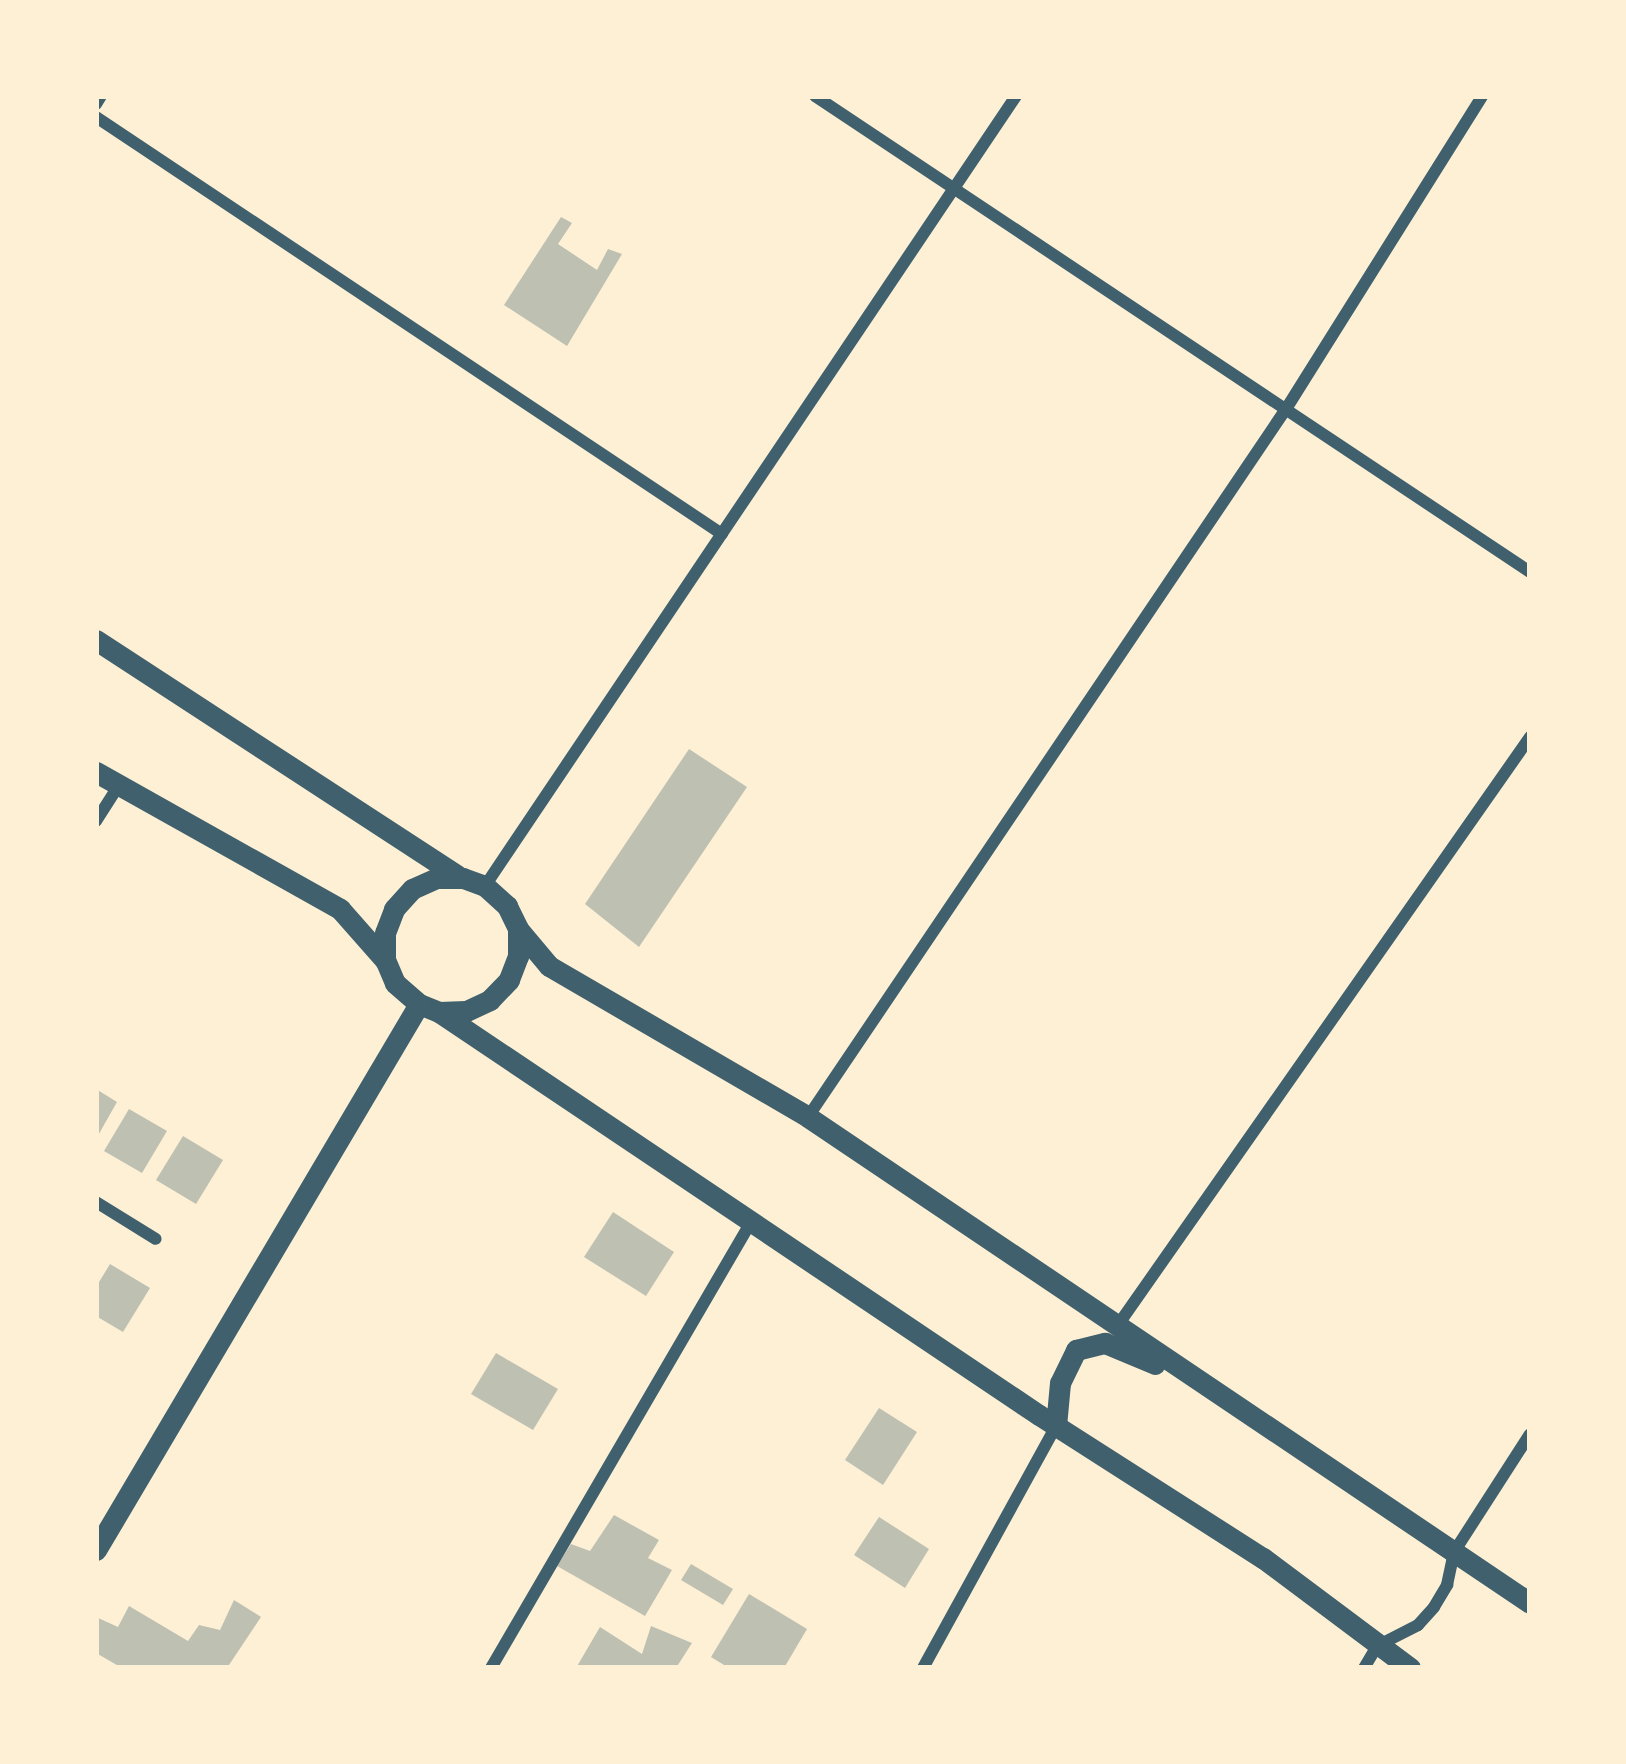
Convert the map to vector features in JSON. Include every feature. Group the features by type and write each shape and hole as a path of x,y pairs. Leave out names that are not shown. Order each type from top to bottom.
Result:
{"street":[{"path":"96,104 101,96"},
{"path":"815,96 1530,572"},
{"path":"485,886 1016,96"},
{"path":"808,1117 1286,409 1482,96"},
{"path":"96,117 722,534"},
{"path":"96,640 434,865 485,886 507,906 518,929 549,967 808,1117 1530,1603"},
{"path":"1118,1325 1530,737"},
{"path":"96,772 340,909 385,960 395,983 429,1008 1056,1426 1263,1558 1410,1668"},
{"path":"96,820 119,785"},
{"path":"385,960 389,921 412,890 436,878 463,878"},
{"path":"429,1008 466,1011 490,1000 509,980 518,956 518,929"},
{"path":"96,1550 429,1008"},
{"path":"96,1202 155,1239"},
{"path":"491,1668 751,1222"},
{"path":"923,1668 1056,1426 1060,1383 1076,1350 1090,1344 1121,1347 1216,1392"},
{"path":"1364,1668 1377,1646 1418,1625 1434,1607 1447,1586 1454,1552 1530,1434"}],"building":[{"path":"561,217 572,223 558,244 597,270 608,249 622,254 567,346 504,305"},
{"path":"689,749 747,787 639,947 585,904"},
{"path":"96,1089 117,1102 96,1139"},
{"path":"129,1109 167,1131 142,1173 104,1151"},
{"path":"183,1136 223,1160 196,1204 156,1180"},
{"path":"613,1212 674,1252 646,1296 584,1257"},
{"path":"110,1264 150,1288 123,1332 96,1316 96,1287"},
{"path":"496,1353 558,1389 533,1430 471,1394"},
{"path":"879,1408 917,1432 883,1485 845,1460"},
{"path":"614,1515 659,1540 648,1558 672,1570 645,1616 557,1566 571,1544 590,1551"},
{"path":"879,1517 929,1549 905,1588 854,1555"},
{"path":"691,1564 733,1589 723,1605 681,1580"},
{"path":"749,1594 807,1629 784,1668 729,1668 711,1657"},
{"path":"234,1600 261,1617 227,1668 122,1668 96,1653 96,1617 118,1627 129,1606 188,1641 199,1625 220,1630"},
{"path":"651,1626 692,1643 676,1668 576,1668 600,1627 642,1654"}]}
